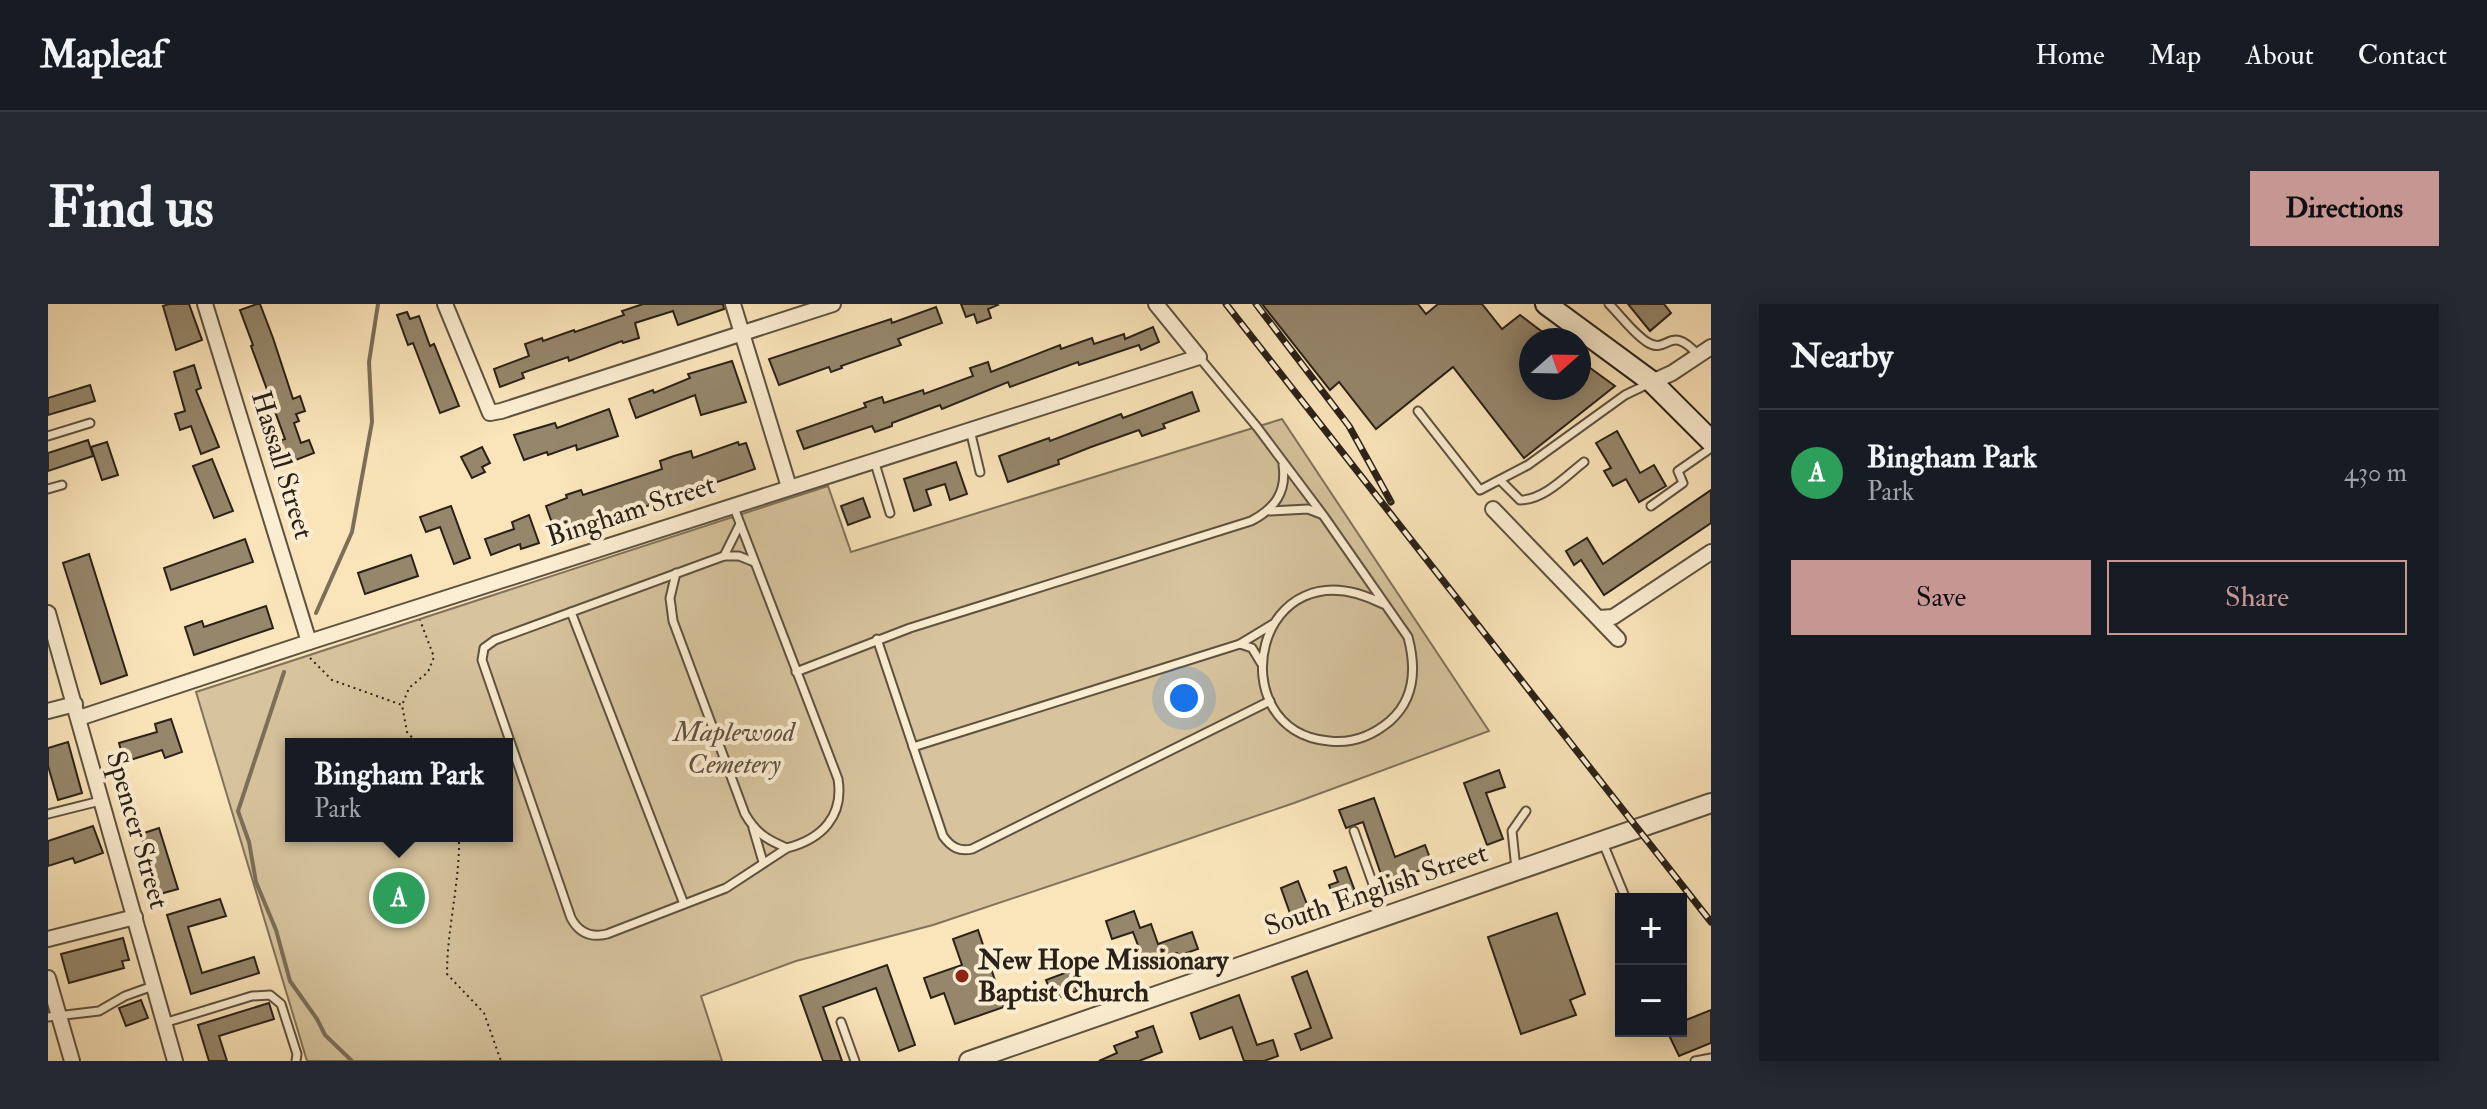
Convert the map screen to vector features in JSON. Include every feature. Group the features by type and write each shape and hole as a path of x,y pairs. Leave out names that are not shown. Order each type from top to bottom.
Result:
{"main road":[{"path":"1546,304 1652,382 1711,441"}],"street":[{"name":"Hassall Street","path":"205,304 304,643"},
{"path":"445,304 490,413 833,304"},
{"path":"733,304 789,487"},
{"path":"1156,304 1199,357"},
{"path":"1652,382 1711,347"},
{"name":"Bingham Street","path":"48,711 77,711 304,643 1199,357"},
{"path":"1493,509 1618,639"},
{"path":"1599,618 1613,617 1711,552"},
{"name":"Spencer Street","path":"48,613 175,1061"},
{"name":"South English Street","path":"969,1061 1711,803"},
{"path":"48,939 135,917"},
{"path":"48,978 53,1016 72,1061"}],"lane":[{"path":"1609,304 1648,343 1658,346 1677,339 1686,341 1698,356"},
{"path":"1199,357 1323,515 1408,637 1413,657 1413,678 1395,716 1380,730 1351,741 1320,741 1300,733 1281,718 1270,701 1261,672 1263,647 1273,624"},
{"path":"1418,411 1480,490 1528,465 1625,395 1652,382"},
{"path":"48,436 90,423"},
{"path":"970,430 980,472"},
{"path":"1651,506 1683,483 1678,471 1711,448"},
{"path":"1268,512 1283,487 1281,459"},
{"path":"874,460 890,513"},
{"path":"1500,480 1520,500 1528,500 1584,462"},
{"path":"48,489 62,485"},
{"path":"513,750 571,918 582,932 601,936 726,888 763,862 806,841 828,825 835,815 840,792 838,779 733,505"},
{"path":"796,672 877,639 1241,525 1268,512 1308,509 1323,515"},
{"path":"724,556 740,524"},
{"path":"509,738 482,660 484,648 495,640 724,556 739,556 754,562"},
{"path":"676,573 670,598 673,621 763,862"},
{"path":"913,747 1240,644 1273,624 1289,606 1311,594 1336,589 1360,593 1383,604"},
{"path":"571,612 684,904"},
{"path":"877,639 943,836 948,844 963,851 1270,701"},
{"path":"1240,644 1252,648 1261,663"},
{"path":"48,814 102,800"},
{"path":"1516,871 1512,831 1526,811"},
{"path":"752,826 766,839 787,848"},
{"path":"1354,831 1385,917"},
{"path":"1602,841 1624,893"},
{"path":"53,1016 99,1011 125,996 153,986"},
{"path":"164,1023 252,996 270,995 281,1004 297,1054 296,1061"},
{"path":"841,1022 855,1061"},
{"path":"1695,1061 1711,1058"}],"path":[{"path":"412,738 407,732 402,705 409,688 428,672 434,657 415,607"},
{"path":"304,643 332,680 402,705"},
{"path":"459,842 459,876 447,951 447,974 484,1013 501,1061"}],"green space":[{"name":"Maplewood Cemetery","path":"1282,419 1489,731 1294,803 1121,862 933,925 796,961 701,996 722,1061 307,1061 196,692 828,486 851,552"}],"building":[{"path":"189,304 202,340 176,350 163,306"},
{"path":"260,304 273,338 293,399 300,396 305,411 296,414 299,421 294,423 301,443 309,440 314,453 288,463 280,441 285,439 240,310"},
{"path":"643,304 723,304 724,309 678,325 673,311 635,323 639,338 522,373 524,378 500,387 494,369 529,356 525,344 575,332 624,315 622,311"},
{"path":"961,304 998,305 988,309 991,318 977,323 974,314 966,317"},
{"path":"1262,304 1418,304 1426,314 1438,304 1482,304 1502,329 1520,315 1537,328 1519,328 1519,400 1591,400 1591,369 1615,386 1524,458 1453,367 1376,429 1339,382 1330,390"},
{"path":"1628,304 1664,304 1671,313 1650,331"},
{"path":"936,307 942,323 898,339 901,345 831,372 829,367 779,385 769,359"},
{"path":"407,312 410,319 419,316 459,406 440,413 413,343 408,345 397,315"},
{"path":"1153,327 1159,342 1141,350 1139,345 1079,365 1078,362 1010,387 1008,382 942,409 940,405 892,423 892,426 875,432 872,426 804,449 797,431 866,407 864,403 882,397 884,403 923,390 924,394 973,376 970,368 988,362 991,372 1060,345 1061,349 1092,338 1094,344 1124,334 1125,339"},
{"path":"732,361 746,402 701,415 695,395 636,418 629,399 653,390 654,393 690,378 688,374"},
{"path":"194,365 201,388 196,390 219,447 201,454 191,426 180,430 175,414 185,411 174,372"},
{"path":"90,385 95,401 48,415 48,398"},
{"path":"1192,392 1199,411 1163,424 1165,428 1142,436 1139,430 1008,482 999,456 1049,438 1050,441 1121,414 1123,418"},
{"path":"609,409 618,436 577,450 576,445 524,460 514,435 555,423 557,428"},
{"path":"1617,431 1640,473 1654,465 1666,486 1639,502 1626,479 1613,486 1604,471 1611,468 1596,443"},
{"path":"88,440 93,456 48,471 48,453"},
{"path":"107,442 118,475 102,480 91,447"},
{"path":"738,442 739,445 746,443 755,469 557,537 546,506 567,498 566,495 581,490 583,495 662,469 660,461 674,456 691,451 693,458"},
{"path":"482,447 490,463 482,467 485,472 472,478 461,457"},
{"path":"212,459 233,511 214,518 193,466"},
{"path":"956,462 967,494 950,500 945,484 926,490 931,505 914,511 904,479"},
{"path":"1711,490 1711,523 1604,595 1581,560 1574,565 1566,551 1587,538 1603,564"},
{"path":"863,498 870,517 848,525 841,506"},
{"path":"451,506 470,558 454,564 440,527 426,532 420,517"},
{"path":"529,515 539,543 521,549 520,544 491,555 485,539 514,529 512,522"},
{"path":"245,539 253,562 171,590 164,568"},
{"path":"89,554 127,675 101,684 63,563"},
{"path":"411,555 418,576 365,594 358,573"},
{"path":"266,606 273,628 194,655 185,627 202,621 204,627"},
{"path":"171,719 182,752 165,758 162,750 124,762 119,743 157,732 155,724"},
{"path":"68,742 82,793 58,800 48,766 48,748"},
{"path":"1499,770 1505,787 1486,793 1503,839 1487,845 1464,783"},
{"path":"1374,798 1395,857 1425,845 1433,866 1384,883 1363,822 1346,828 1339,810"},
{"path":"93,826 103,853 75,863 73,858 48,866 48,841"},
{"path":"159,828 178,889 160,894 141,834"},
{"path":"1346,867 1356,894 1335,901 1329,885 1338,882 1334,871"},
{"path":"1298,881 1310,912 1292,919 1281,888"},
{"path":"220,899 226,916 188,927 202,973 254,957 259,973 191,994 167,915"},
{"path":"1134,911 1140,928 1151,924 1158,944 1192,932 1198,949 1145,964 1133,932 1112,939 1106,921"},
{"path":"1557,913 1585,994 1570,1000 1576,1015 1521,1034 1488,937"},
{"name":"New Hope Missionary Baptist Church","path":"978,930 1004,1007 955,1024 944,993 931,998 924,978 962,965 953,939"},
{"path":"123,938 129,960 122,961 124,968 69,983 61,954"},
{"path":"887,965 915,1045 899,1051 876,988 823,1007 842,1061 823,1061 800,996"},
{"path":"1070,971 1077,991 1054,1000 1046,980"},
{"path":"1307,971 1332,1038 1301,1050 1295,1034 1311,1028 1292,977"},
{"path":"1239,995 1257,1045 1273,1040 1278,1056 1264,1061 1244,1061 1232,1027 1200,1039 1191,1013"},
{"path":"141,1000 148,1018 126,1026 119,1008"},
{"path":"269,1003 274,1019 219,1036 227,1061 209,1061 198,1025"},
{"path":"1711,1010 1711,1043 1679,1056 1670,1037 1687,1037 1687,1020"},
{"path":"1153,1026 1162,1052 1139,1061 1099,1061 1117,1053 1114,1046 1138,1037 1136,1032"}],"waterway":[{"path":"316,613 352,532 372,422 369,362 378,304"},
{"path":"284,672 238,811 249,842 256,882 276,930 290,981 325,1035 352,1061"}],"railway":[{"path":"1226,304 1711,922"},
{"path":"1256,304 1349,426 1391,502"}],"place":[{"name":"Bingham Park","path":"399,898"},
{"name":"New Hope Missionary Baptist Church","path":"962,976"}]}
